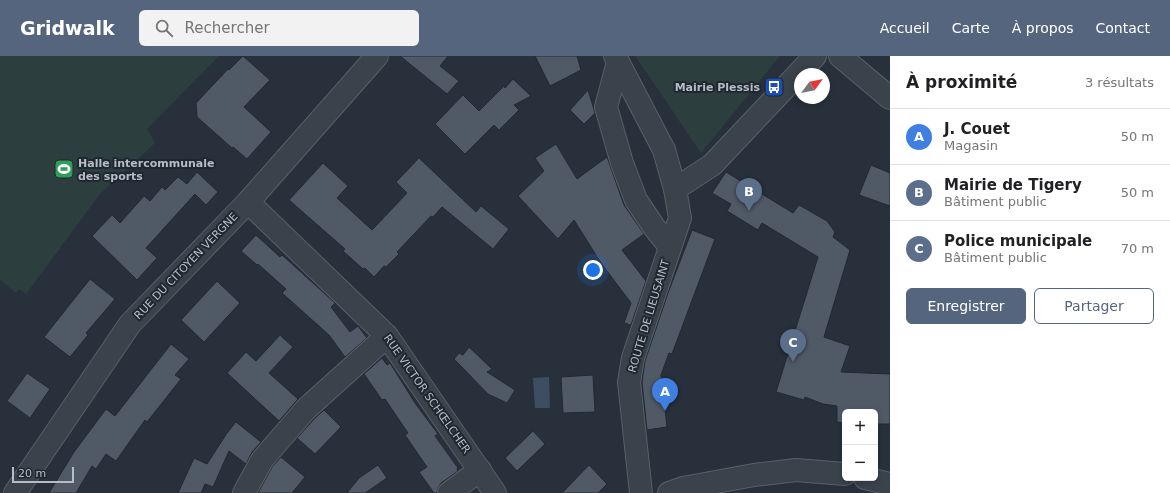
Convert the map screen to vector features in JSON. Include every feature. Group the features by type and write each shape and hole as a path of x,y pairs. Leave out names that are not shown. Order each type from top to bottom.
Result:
{"street":[{"name":"RUE DU CITOYEN VERGNE","path":"15,493 130,324 248,202 377,56"},
{"path":"675,189 712,165 815,56"},
{"path":"840,56 890,98"},
{"path":"616,59 606,107 622,163 636,200 654,227 670,247"},
{"name":"ROUTE DE LIEUSAINT","path":"616,59 664,150 675,189 680,218 633,358 629,382 641,493"},
{"name":"RUE VICTOR SCHŒLCHER","path":"248,202 387,336 495,493"},
{"path":"244,493 262,460 306,409 387,336"},
{"path":"449,493 480,470"},
{"path":"669,493 683,488 754,475 796,470 842,474"},
{"path":"878,481 890,484"}],"shaded area":[{"name":"Halle intercommunale des sports","path":"0,56 219,56 147,129 155,143 100,194 26,294 19,289 16,293 0,280"},
{"path":"635,56 780,56 701,153"}],"water":[{"path":"549,377 550,408 535,408 533,378"}],"building":[{"path":"243,56 270,80 244,107 271,132 247,159 233,147 232,148 197,117 196,103 228,69 229,70"},
{"path":"400,56 448,56 440,66 459,81 447,94"},
{"path":"535,56 577,56 581,70 550,86"},
{"path":"513,79 531,96 514,105 519,110 499,130 494,125 465,154 435,124 463,95 479,111"},
{"path":"588,90 595,113 584,124 570,110"},
{"path":"556,144 577,179 607,157 624,205 644,234 622,250 646,281 631,325 624,323 631,303 601,263 574,220 558,239 518,196 544,171 535,158"},
{"path":"419,158 476,212 481,206 509,229 493,249 442,207 433,217 431,216 397,252 399,254 386,267 384,266 374,277 343,251 345,249 289,200 323,163 348,186 337,198 372,230 407,193 396,182"},
{"path":"871,165 890,173 890,206 859,195"},
{"path":"197,172 218,192 206,205 195,194 146,248 157,258 137,280 92,236 112,215 120,223 144,196 150,201 162,187 165,190 178,177 187,184"},
{"path":"726,172 793,213 799,205 827,221 835,232 833,237 850,250 824,337 850,346 841,372 890,374 890,424 878,424 878,409 842,409 842,423 837,422 837,406 823,404 805,397 804,400 776,392 818,257 762,223 758,230 727,211 731,204 712,193"},
{"path":"692,230 715,239 672,354 669,353 661,375 667,427 647,430 642,382 645,361 668,293"},
{"path":"256,235 280,257 282,255 335,303 331,307 350,332 358,326 367,338 345,357 329,335 282,293 286,289 241,251"},
{"path":"90,279 115,299 86,333 88,335 70,357 44,337"},
{"path":"217,281 240,303 204,342 181,320"},
{"path":"280,335 293,347 269,373 298,399 279,421 227,373 246,352 256,361"},
{"path":"171,344 189,359 175,375 181,379 147,422 145,420 116,461 106,454 96,469 92,466 76,493 49,493 74,452 106,409 115,416"},
{"path":"469,347 492,369 487,372 515,390 507,403 488,394 454,359 459,353 463,355"},
{"path":"382,358 387,365 390,363 415,403 438,434 435,436 458,468 458,471 441,483 437,493 434,493 419,472 427,467 405,435 408,433 385,399 382,400 364,374"},
{"path":"27,373 50,389 30,418 7,401"},
{"path":"593,375 595,412 563,413 561,377"},
{"path":"324,410 341,427 315,454 297,438"},
{"path":"236,422 261,442 252,452 246,464 229,451 213,487 205,484 201,493 178,493 194,458 207,464"},
{"path":"533,431 545,444 517,471 505,458"},
{"path":"281,457 305,477 292,493 258,493 272,467"},
{"path":"378,465 387,478 365,493 347,493 359,478"},
{"path":"589,465 607,484 598,493 562,493"}],"place":[{"name":"Mairie Plessis","path":"774,87"},
{"name":"Halle intercommunale des sports","path":"64,169"},
{"name":"Mairie de Tigery","path":"749,211"},
{"name":"Police municipale","path":"793,362"},
{"name":"J. Couet","path":"665,411"}]}
